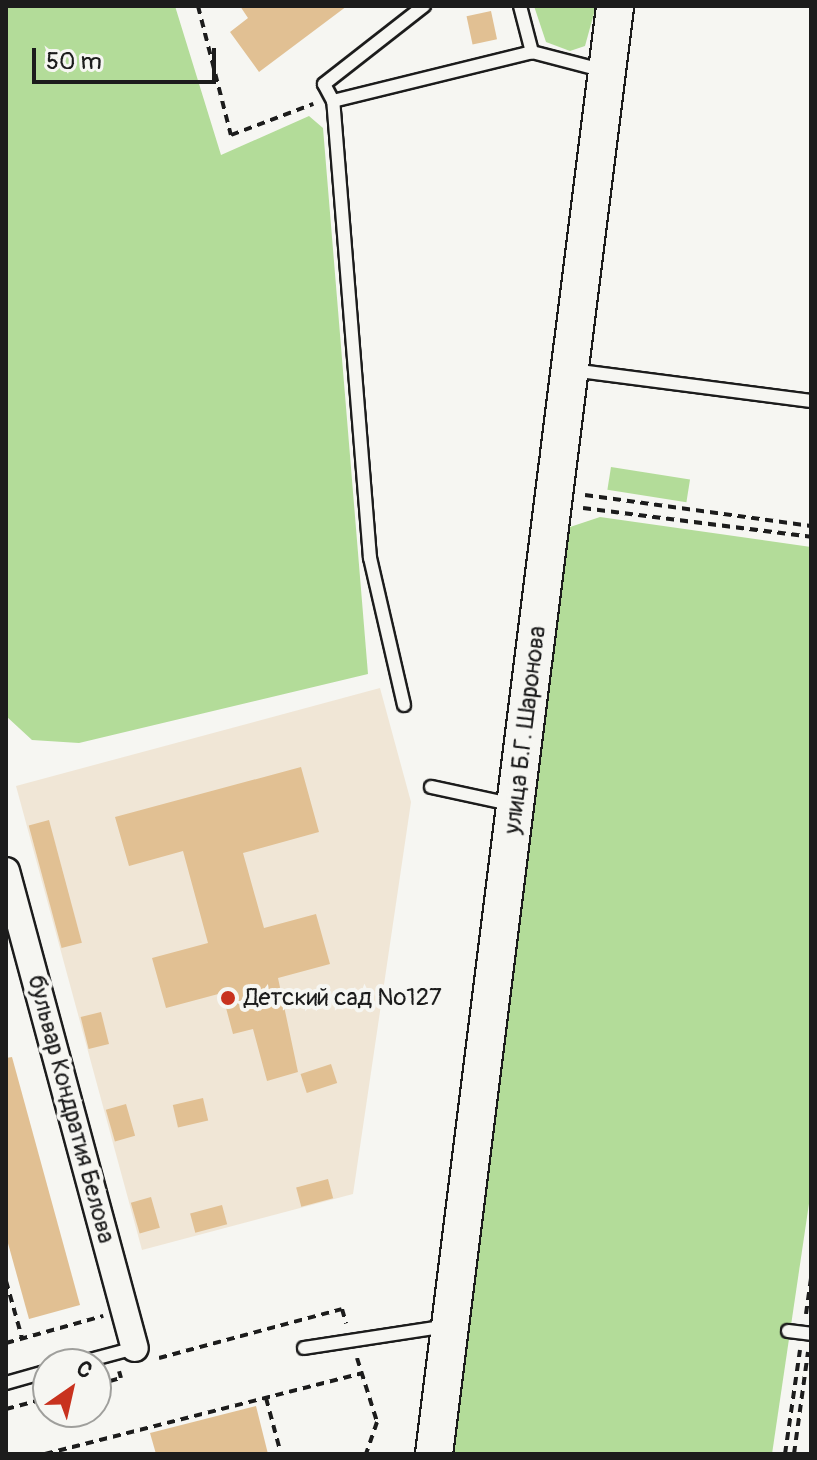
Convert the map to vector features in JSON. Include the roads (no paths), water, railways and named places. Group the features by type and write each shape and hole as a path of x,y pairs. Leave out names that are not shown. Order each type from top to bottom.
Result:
{"main road":[{"name":"улица Б.Г. Шаронова","path":"434,1454 615,6"}],"street":[{"name":"бульвар Кондратия Белова","path":"6,871 135,1348"}],"lane":[{"path":"404,705 370,558 333,101 324,84 424,6"},
{"path":"520,6 532,52"},
{"path":"333,101 532,52 608,72"},
{"path":"569,370 811,401"},
{"path":"431,787 515,806"},
{"path":"304,1348 350,1338 449,1326"},
{"path":"788,1331 807,1334"},
{"path":"112,1354 135,1348"},
{"path":"6,1383 32,1376"}],"place":[{"name":"Детский сад №127","path":"228,998"}]}
